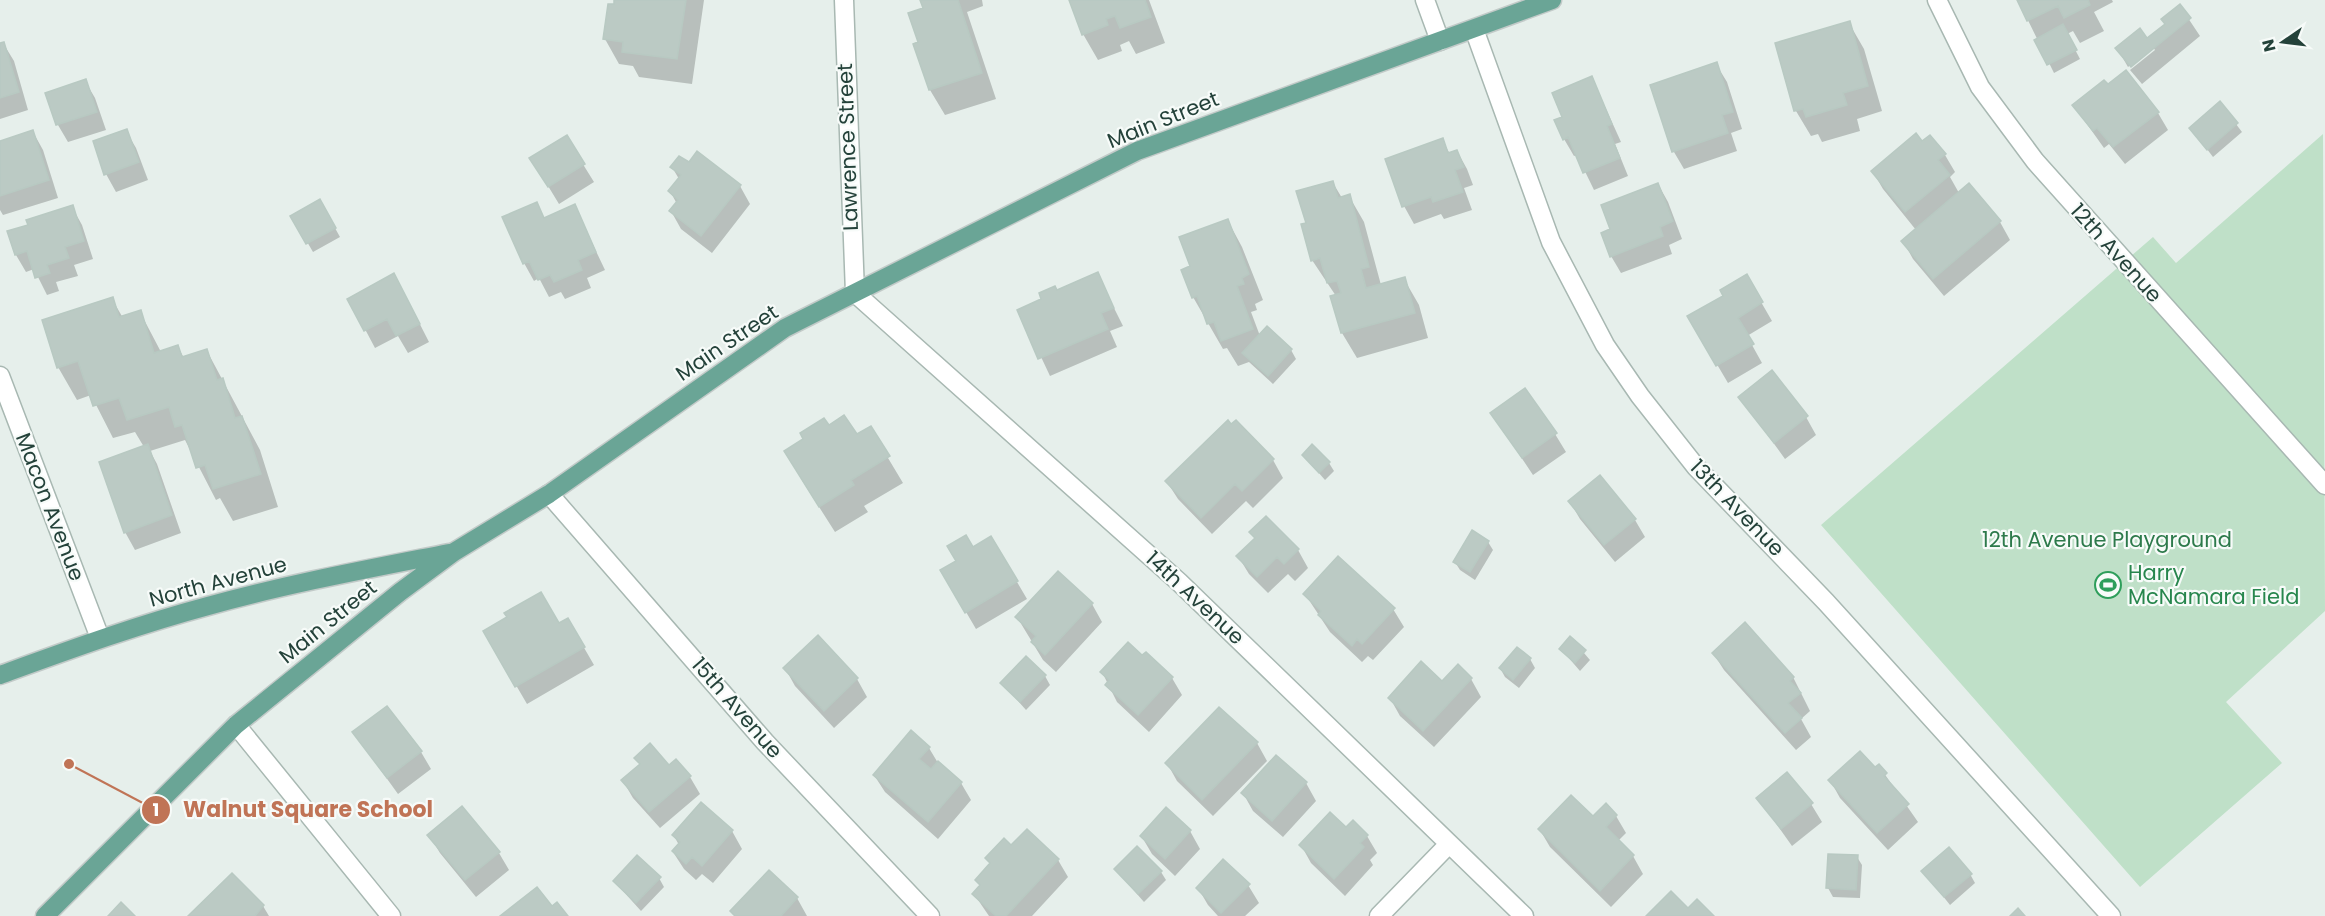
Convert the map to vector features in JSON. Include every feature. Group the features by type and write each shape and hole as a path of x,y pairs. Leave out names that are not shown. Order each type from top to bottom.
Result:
{"main road":[{"name":"Main Street","path":"45,916 236,725 453,552 549,495 785,328 1137,151 1552,0"},
{"name":"North Avenue","path":"0,675 100,638 207,606 299,583 453,552"}],"street":[{"name":"Lawrence Street","path":"844,0 855,293"},
{"path":"1425,0 1440,41"},
{"name":"12th Avenue","path":"1937,0 1980,87 2035,161 2325,485"},
{"name":"13th Avenue","path":"1474,29 1551,242 1605,345 1640,396 1696,467 1826,602 2111,916"},
{"name":"14th Avenue","path":"855,293 1179,582 1524,916"},
{"name":"Macon Avenue","path":"0,376 100,638"},
{"name":"15th Avenue","path":"549,495 765,742 930,916"},
{"path":"236,725 391,916"},
{"path":"1379,916 1449,844"}],"green space":[{"name":"12th Avenue Playground","path":"2323,134 2325,611 2226,702 2282,763 2140,887 1821,525 2153,237 2176,263"}],"building":[{"path":"614,0 686,0 677,59 622,52 623,42 603,39 608,4 614,4"},
{"path":"920,0 958,0 982,73 929,90 913,44 918,42 908,13 923,8"},
{"path":"1069,0 1145,0 1151,17 1120,28 1115,16 1106,19 1108,25 1082,35"},
{"path":"2017,0 2088,0 2090,5 2064,18 2058,6 2027,21"},
{"path":"2180,4 2191,18 2131,67 2115,48 2140,28 2147,38 2165,24 2161,19"},
{"path":"1850,21 1868,86 1843,93 1847,105 1806,117 1803,109 1794,111 1775,43"},
{"path":"2063,24 2077,50 2047,65 2034,40"},
{"path":"4,42 19,92 0,98 0,43"},
{"path":"1717,62 1733,112 1722,115 1728,133 1672,152 1650,85"},
{"path":"2126,70 2159,112 2113,147 2097,128 2093,131 2072,105 2104,80 2108,84"},
{"path":"1592,76 1612,124 1607,126 1620,158 1583,173 1568,137 1563,140 1554,120 1562,117 1552,93"},
{"path":"86,79 97,112 56,125 45,93"},
{"path":"2220,101 2238,123 2207,150 2189,128"},
{"path":"127,129 139,162 104,175 93,141"},
{"path":"33,130 49,180 0,196 0,141"},
{"path":"1916,133 1922,141 1930,135 1946,154 1938,160 1950,175 1905,212 1871,171"},
{"path":"567,135 585,164 548,187 529,158"},
{"path":"1443,138 1448,153 1457,150 1464,167 1455,170 1463,192 1433,202 1431,197 1402,207 1385,159"},
{"path":"697,151 741,185 701,236 669,211 678,200 668,191 681,175 670,167 679,156 689,162"},
{"path":"1333,181 1338,198 1350,194 1369,267 1361,269 1366,288 1405,277 1415,313 1341,333 1330,296 1341,293 1337,281 1327,283 1320,258 1311,261 1301,224 1306,223 1296,191"},
{"path":"1658,183 1673,221 1660,227 1663,236 1610,257 1601,233 1610,229 1601,205"},
{"path":"1969,183 2001,221 1933,279 1901,241"},
{"path":"320,199 336,228 306,244 290,216"},
{"path":"537,202 544,218 575,204 596,252 578,260 582,270 554,282 550,275 538,280 529,261 523,264 502,217"},
{"path":"73,205 84,241 65,247 69,258 47,265 50,273 35,278 27,251 15,255 7,231 28,225 26,220"},
{"path":"1228,219 1249,274 1242,278 1244,284 1237,286 1253,329 1221,341 1214,322 1207,324 1197,296 1192,298 1181,270 1190,266 1179,237"},
{"path":"1098,272 1114,308 1101,313 1108,329 1038,359 1017,310 1041,299 1039,293 1055,286 1057,290"},
{"path":"394,273 420,324 396,336 387,319 364,331 347,299"},
{"path":"1747,274 1763,302 1738,318 1754,344 1716,366 1687,316 1723,296 1720,290"},
{"path":"113,297 119,317 141,310 154,353 178,345 182,357 207,349 217,380 223,378 235,418 242,416 261,474 213,489 205,465 196,468 182,425 175,427 169,407 127,420 119,398 93,406 78,361 57,368 42,320"},
{"path":"1267,326 1292,349 1268,376 1242,353"},
{"path":"1772,370 1808,416 1774,443 1738,397"},
{"path":"1525,388 1557,433 1522,458 1490,413"},
{"path":"844,415 857,434 871,426 890,456 851,480 854,485 819,507 784,451 803,439 800,433 824,418 829,425"},
{"path":"1228,420 1231,424 1236,420 1274,459 1242,491 1235,484 1201,518 1165,481"},
{"path":"148,444 172,515 124,533 99,462"},
{"path":"1312,444 1330,462 1319,473 1302,455"},
{"path":"1600,475 1636,519 1604,545 1568,501"},
{"path":"1266,516 1299,549 1284,564 1277,557 1257,577 1236,556 1255,538 1249,532"},
{"path":"1472,530 1489,541 1470,572 1453,562"},
{"path":"966,535 973,547 991,536 1018,581 965,613 940,570 956,561 947,546"},
{"path":"1338,556 1395,608 1362,644 1357,639 1352,646 1318,615 1321,611 1303,594"},
{"path":"1058,571 1093,603 1045,655 1031,642 1036,636 1015,617"},
{"path":"541,592 559,623 568,618 585,647 515,687 483,631 507,617 504,613"},
{"path":"1745,622 1794,677 1790,681 1801,693 1788,703 1802,718 1785,733 1712,653"},
{"path":"818,635 858,678 824,711 783,668"},
{"path":"1570,636 1586,650 1575,663 1559,649"},
{"path":"1128,642 1142,655 1146,652 1173,677 1138,715 1105,685 1109,680 1100,672"},
{"path":"1517,647 1531,658 1513,680 1499,668"},
{"path":"1026,656 1046,675 1020,702 1000,683"},
{"path":"1421,661 1442,681 1458,664 1472,678 1423,731 1388,698"},
{"path":"387,706 422,751 387,778 352,732"},
{"path":"1219,707 1258,742 1202,800 1165,763"},
{"path":"911,730 930,747 919,759 931,769 938,761 962,782 928,822 873,775"},
{"path":"650,743 669,765 676,759 691,776 649,812 621,780 640,764 634,758"},
{"path":"1860,751 1875,767 1879,764 1887,773 1884,776 1909,804 1877,833 1828,780"},
{"path":"1276,755 1307,782 1272,821 1241,793"},
{"path":"1787,772 1813,803 1781,829 1756,798"},
{"path":"1571,795 1593,816 1606,803 1617,815 1606,827 1634,855 1600,891 1538,829"},
{"path":"701,802 733,830 702,866 692,857 686,864 672,851 680,842 672,835"},
{"path":"462,806 500,852 465,880 427,835"},
{"path":"1166,807 1191,830 1165,859 1140,836"},
{"path":"1330,812 1346,827 1353,820 1368,835 1360,843 1364,847 1334,879 1299,845"},
{"path":"1027,829 1059,859 1006,916 996,916 972,894 980,885 975,880 990,863 985,858 1004,838 1011,845"},
{"path":"1137,846 1162,871 1138,894 1114,869"},
{"path":"1949,847 1972,874 1944,897 1921,871"},
{"path":"1828,854 1858,855 1856,890 1826,888"},
{"path":"637,855 661,877 636,903 613,881"},
{"path":"1223,859 1250,884 1221,913 1196,888"},
{"path":"769,870 798,897 781,916 735,916 730,911"},
{"path":"232,873 264,905 255,916 188,916"},
{"path":"537,887 552,906 557,902 568,916 500,916"},
{"path":"1671,891 1688,908 1697,899 1714,916 1646,916"},
{"path":"121,902 135,916 108,916"},
{"path":"2018,908 2025,916 2010,916"}],"place":[{"name":"Harry McNamara Field","path":"2108,585"},
{"name":"Walnut Square School","path":"69,764"}]}
